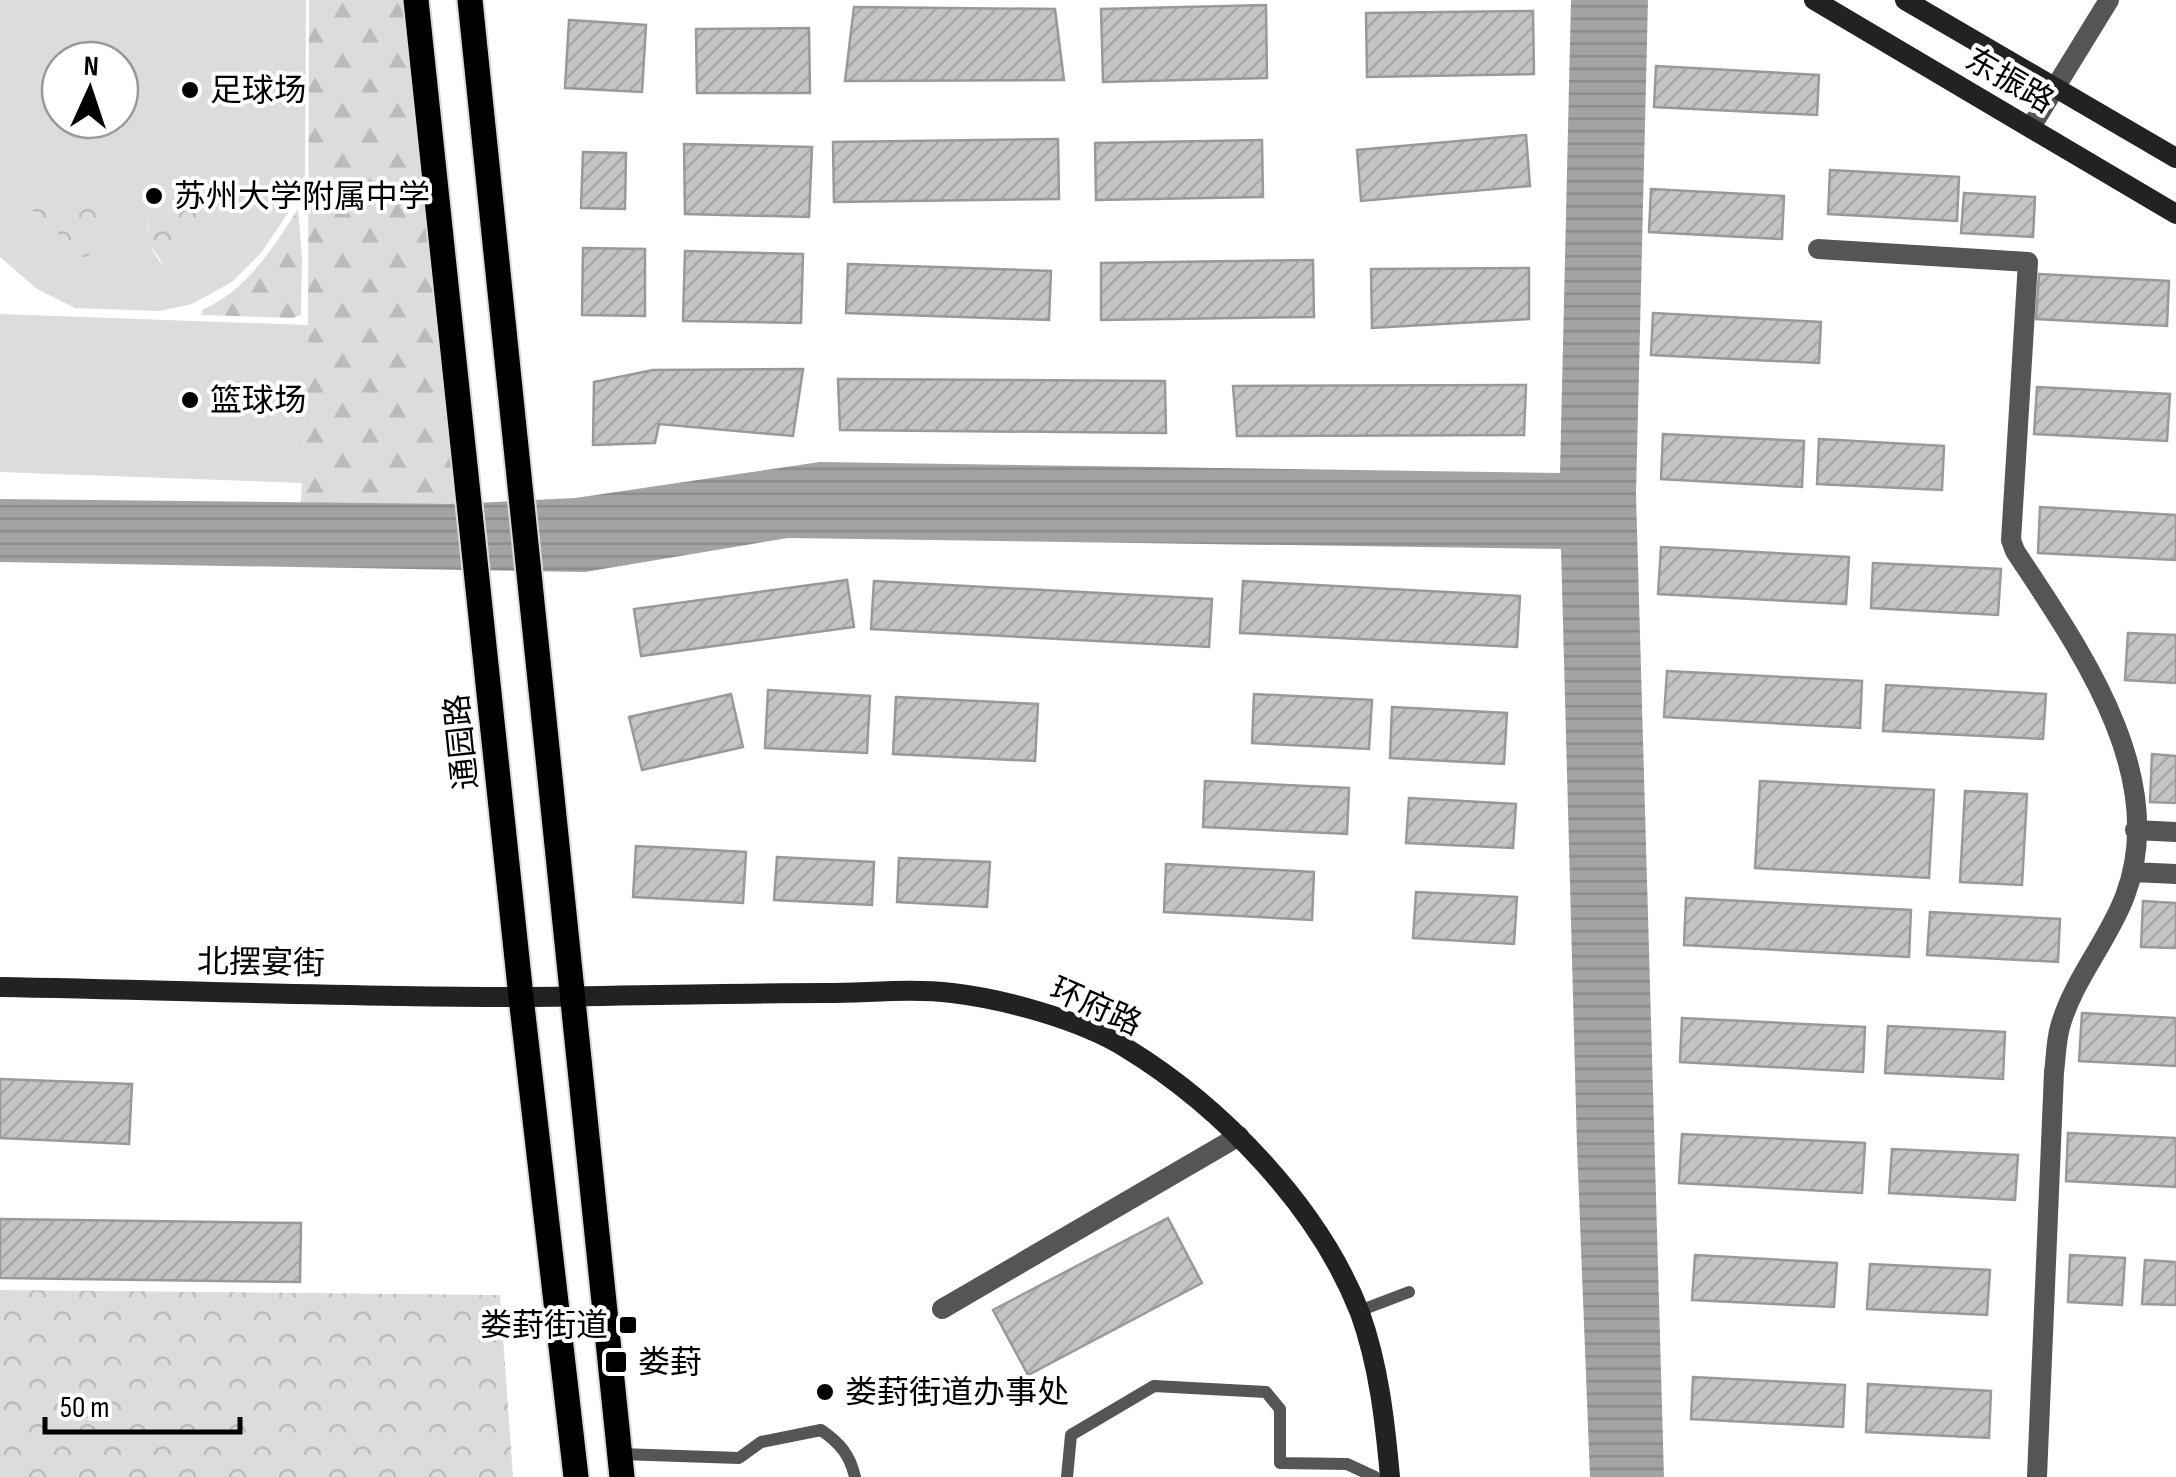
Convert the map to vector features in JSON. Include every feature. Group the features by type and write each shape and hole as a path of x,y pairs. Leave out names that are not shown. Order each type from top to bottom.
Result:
{"main road":[{"name":"通园路","path":"416,0 576,1477"},
{"path":"470,0 621,1466"}],"street":[{"name":"东振路","path":"1814,0 2176,214"},
{"name":"东振路","path":"1905,0 2176,158"},
{"path":"2030,126 2110,0"},
{"path":"1818,249 2028,262 2011,540 2014,552 2092,676 2115,721 2130,767 2135,830 2132,872 2125,898 2060,1027 2037,1477"},
{"path":"2135,830 2176,832"},
{"path":"2132,872 2176,874"},
{"name":"北摆宴街","path":"0,987 521,997"},
{"name":"环府路","path":"521,997 950,992 1040,1011 1124,1046 1239,1136 1293,1199 1335,1265 1359,1311 1373,1357 1385,1419 1390,1477"},
{"path":"942,1309 1239,1136"}],"lane":[{"path":"1359,1311 1408,1292"},
{"path":"1066,1477 1071,1435 1154,1386 1266,1392 1280,1409 1280,1463 1348,1464 1375,1477"},
{"path":"621,1466 739,1458 761,1442 821,1430 838,1441 849,1456 855,1477"}],"green space":[{"path":"0,0 306,0 305,174 288,213 261,253 232,282 192,304 159,311 75,308 37,289 0,257","holes":["101,205 104,235 85,259 28,207","148,210 222,211 223,212 166,268 152,249"]},
{"path":"309,0 405,0 455,504 301,504 308,325"},
{"path":"101,205 104,235 85,259 27,206"},
{"path":"298,209 301,315 202,315 202,310 232,292 257,267"},
{"path":"147,210 224,211 166,269 148,241"},
{"path":"0,314 308,325 302,483 0,472"},
{"path":"0,1290 500,1295 513,1477 0,1477"}],"shaded area":[{"path":"1571,0 1648,0 1636,494 1664,1477 1590,1477 1561,549 788,538 585,572 0,562 0,499 455,504 575,498 820,462 1560,473"}],"building":[{"path":"1266,5 1267,78 1103,82 1101,9"},
{"path":"854,7 1055,9 1064,80 845,81"},
{"path":"1533,11 1534,74 1367,77 1366,13"},
{"path":"569,20 646,25 642,92 565,88"},
{"path":"809,28 810,93 697,93 696,29"},
{"path":"1656,66 1819,75 1817,115 1654,107"},
{"path":"1526,135 1530,186 1361,201 1357,150"},
{"path":"1058,139 1059,199 834,202 833,142"},
{"path":"1262,140 1263,197 1096,200 1095,143"},
{"path":"684,144 812,147 809,217 685,214"},
{"path":"583,152 626,153 625,209 581,208"},
{"path":"1830,170 1959,177 1957,221 1828,214"},
{"path":"1651,189 1784,196 1782,239 1649,232"},
{"path":"1964,193 2035,197 2033,237 1961,233"},
{"path":"583,248 645,249 645,316 582,315"},
{"path":"685,251 803,254 801,323 683,321"},
{"path":"1313,260 1314,317 1101,320 1101,263"},
{"path":"848,264 1051,271 1049,320 846,313"},
{"path":"1529,268 1529,319 1372,328 1371,269"},
{"path":"2039,274 2169,281 2167,326 2036,319"},
{"path":"1653,313 1821,322 1819,363 1651,355"},
{"path":"803,369 793,436 659,424 655,443 593,445 594,382 653,370"},
{"path":"838,379 1165,381 1166,433 840,430"},
{"path":"1526,385 1524,435 1237,436 1233,386"},
{"path":"2037,387 2170,394 2167,441 2034,434"},
{"path":"1663,434 1804,441 1802,487 1661,479"},
{"path":"1819,439 1944,446 1942,490 1817,484"},
{"path":"2040,507 2176,515 2176,560 2038,553"},
{"path":"1661,547 1849,557 1846,604 1658,594"},
{"path":"1873,563 2001,569 1998,615 1871,608"},
{"path":"847,580 854,627 641,656 634,609"},
{"path":"874,581 1212,599 1209,647 871,629"},
{"path":"1243,581 1520,596 1517,647 1240,633"},
{"path":"2128,633 2176,635 2176,683 2125,680"},
{"path":"1667,671 1862,681 1860,728 1664,717"},
{"path":"1886,685 2046,694 2043,739 1883,731"},
{"path":"768,690 870,696 867,753 765,748"},
{"path":"731,694 743,747 642,770 629,717"},
{"path":"1254,694 1372,700 1369,749 1252,743"},
{"path":"896,697 1038,704 1035,761 893,754"},
{"path":"1392,707 1507,713 1504,764 1390,758"},
{"path":"2152,754 2176,756 2176,803 2150,802"},
{"path":"1205,781 1349,788 1347,834 1203,827"},
{"path":"1760,781 1934,790 1929,878 1755,868"},
{"path":"1965,791 2027,794 2022,885 1960,882"},
{"path":"1409,798 1516,804 1513,848 1406,843"},
{"path":"636,846 746,852 743,903 633,897"},
{"path":"777,857 874,862 872,905 774,900"},
{"path":"899,858 990,862 987,907 897,902"},
{"path":"1166,864 1314,872 1312,920 1164,912"},
{"path":"1416,892 1517,897 1514,944 1413,938"},
{"path":"1686,898 1911,910 1909,957 1684,945"},
{"path":"2143,901 2176,903 2176,948 2141,947"},
{"path":"1930,912 2060,919 2058,962 1927,955"},
{"path":"2082,1013 2176,1018 2176,1066 2079,1061"},
{"path":"1682,1018 1865,1027 1863,1072 1680,1062"},
{"path":"1888,1026 2005,1032 2003,1079 1885,1073"},
{"path":"0,1079 132,1084 129,1144 0,1138"},
{"path":"2068,1133 2176,1138 2176,1187 2066,1181"},
{"path":"1682,1134 1865,1143 1862,1193 1679,1183"},
{"path":"1892,1149 2018,1155 2015,1200 1889,1193"},
{"path":"1168,1218 1202,1283 1028,1375 993,1310"},
{"path":"0,1219 301,1223 300,1282 0,1278"},
{"path":"1695,1255 1837,1263 1834,1307 1692,1300"},
{"path":"2070,1255 2125,1258 2122,1305 2068,1302"},
{"path":"2145,1260 2176,1262 2176,1305 2142,1304"},
{"path":"1870,1264 1990,1270 1987,1315 1867,1309"},
{"path":"1693,1377 1845,1385 1843,1427 1691,1419"},
{"path":"1868,1384 1991,1391 1989,1438 1866,1432"}],"place":[{"name":"足球场","path":"190,90"},
{"name":"苏州大学附属中学","path":"154,196"},
{"name":"篮球场","path":"190,400"},
{"name":"娄葑街道","path":"628,1325"},
{"name":"娄葑","path":"616,1362"},
{"name":"娄葑街道办事处","path":"825,1392"}]}
